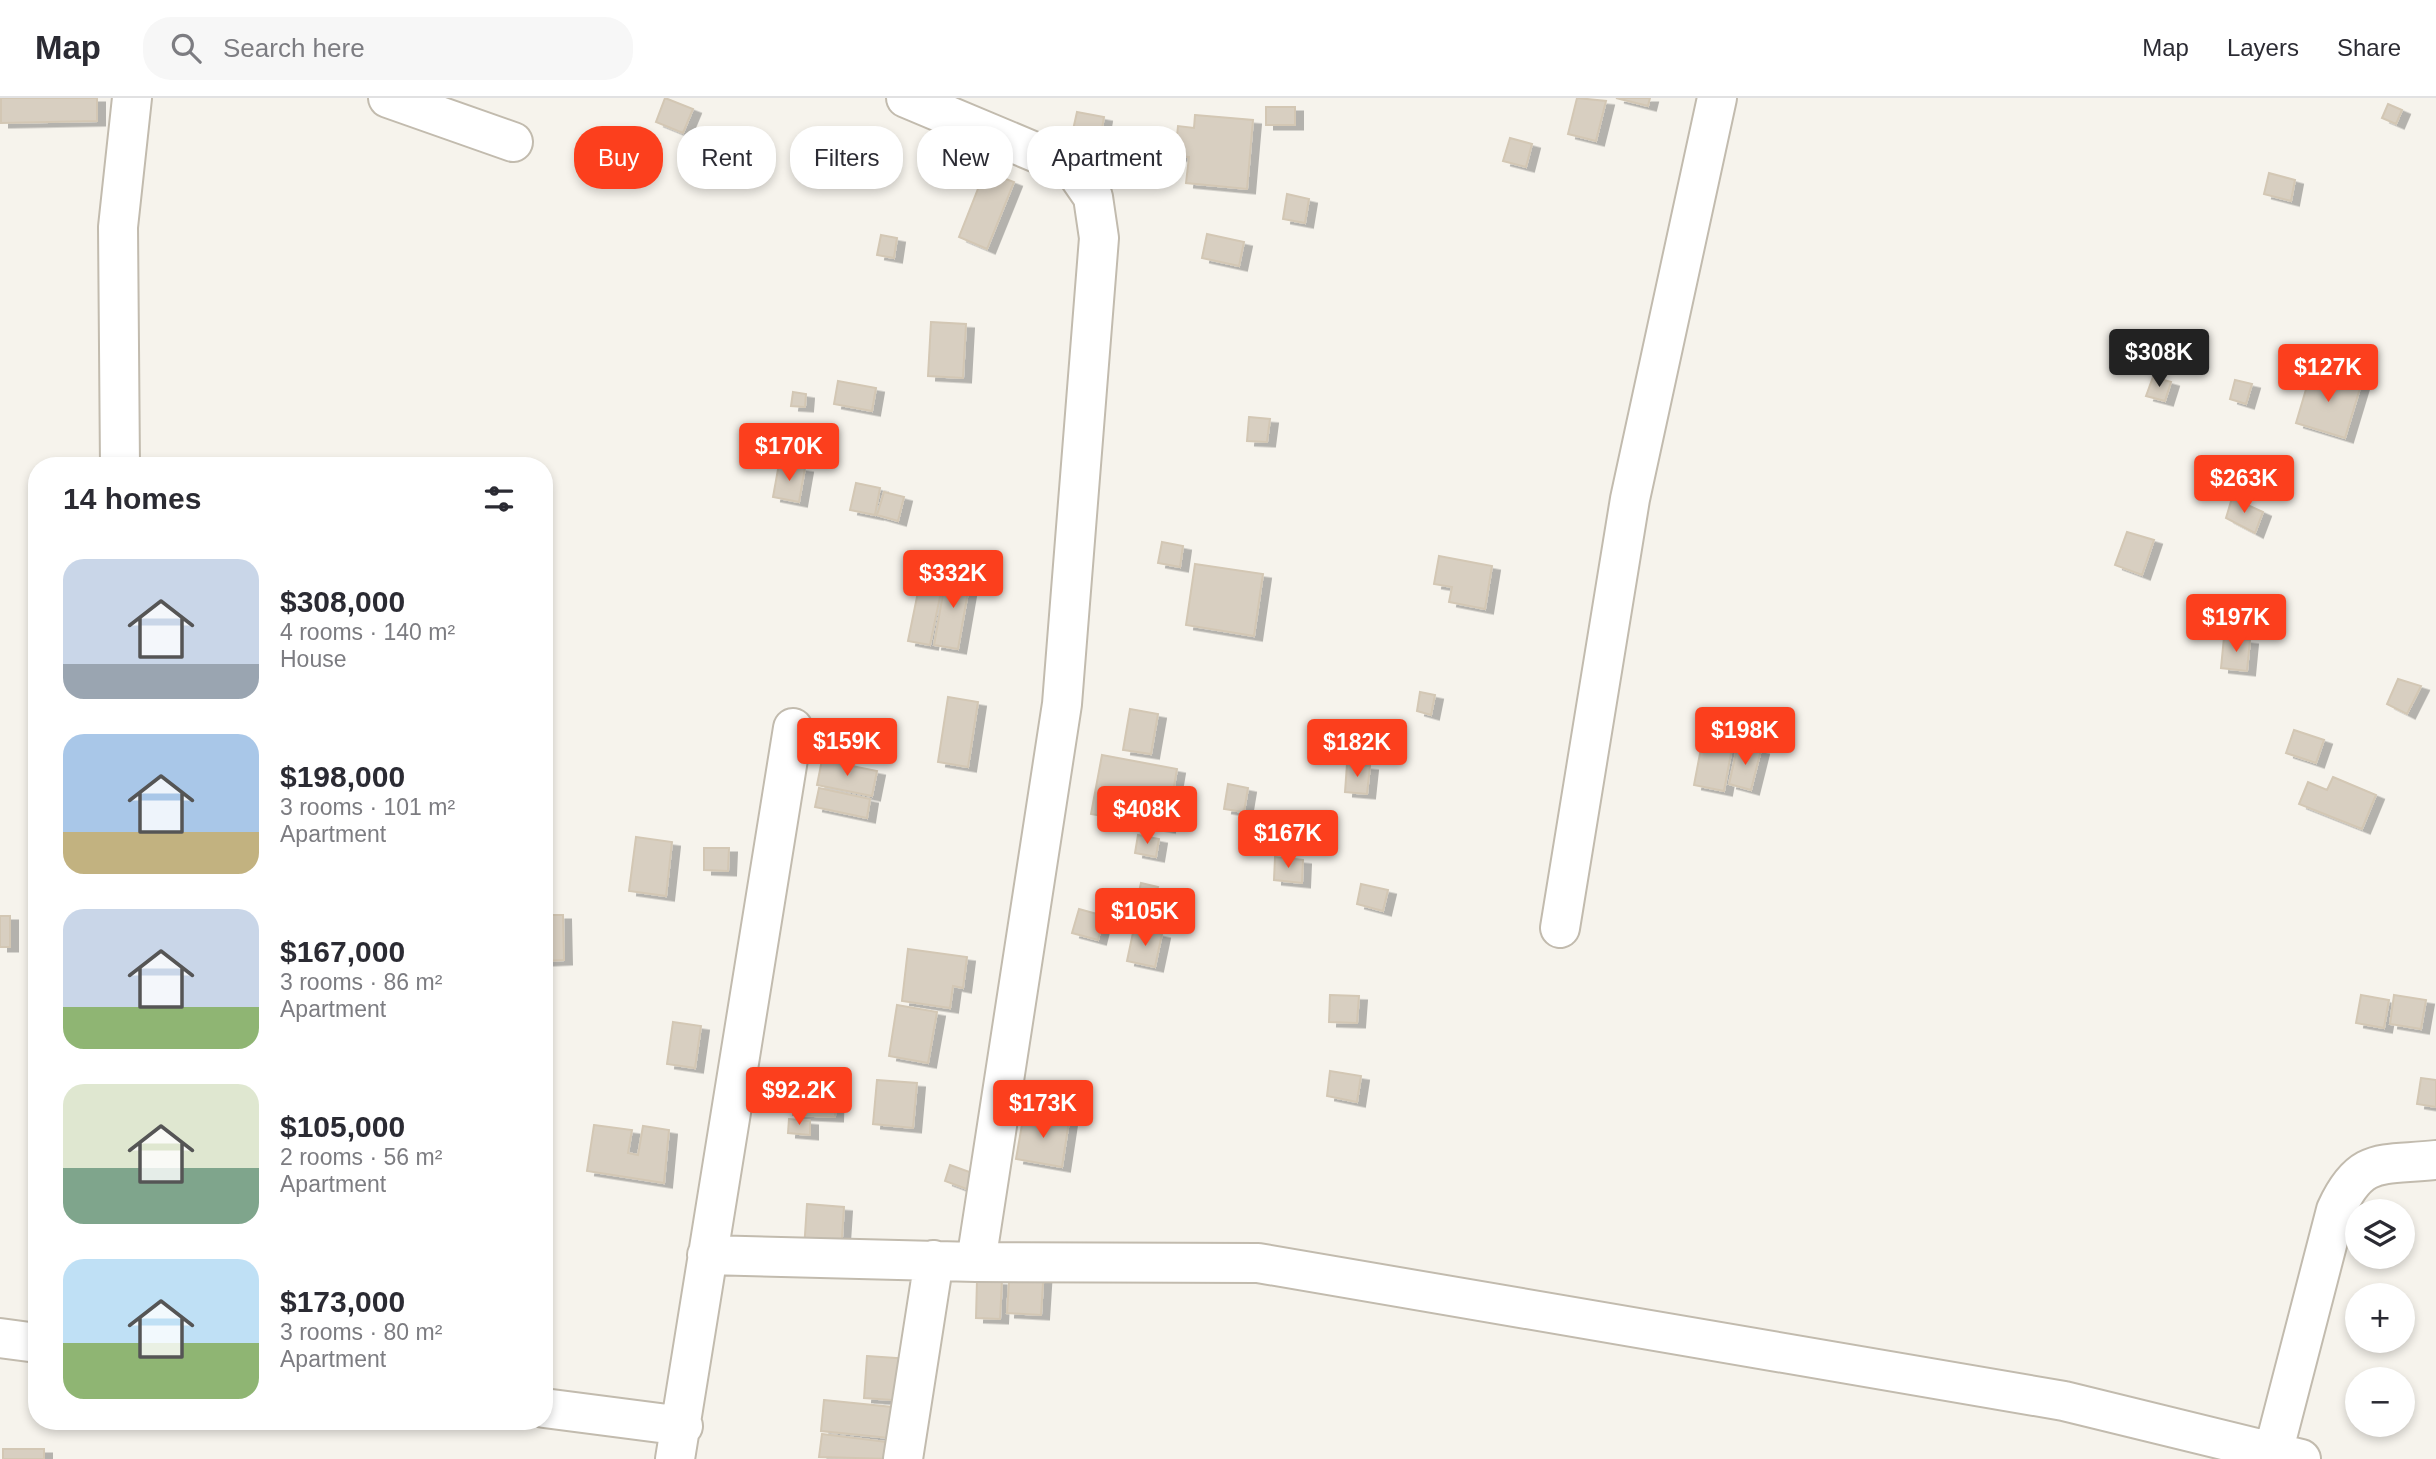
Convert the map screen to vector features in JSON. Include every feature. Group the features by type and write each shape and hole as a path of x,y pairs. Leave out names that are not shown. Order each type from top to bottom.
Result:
{"street":[{"path":"120,457 118,227 132,98"},
{"path":"388,98 513,142"},
{"path":"906,98 1073,168 1093,197 1099,238 1062,704 976,1262"},
{"path":"1560,928 1630,499 1717,98"},
{"path":"553,1410 679,1443 793,728"},
{"path":"707,1255 976,1262 1258,1263 2064,1401 2287,1456 2336,1210 2347,1185 2366,1168 2436,1160"},
{"path":"903,1459 934,1259"},
{"path":"0,1338 28,1342"}],"building":[{"path":"1,98 97,98 97,121 1,123"},
{"path":"665,98 693,109 686,126 677,126 677,131 656,122"},
{"path":"1577,98 1606,101 1596,141 1568,134"},
{"path":"1616,98 1650,98 1648,106"},
{"path":"2388,104 2402,110 2396,124 2382,118"},
{"path":"1266,107 1295,107 1295,125 1266,125"},
{"path":"1077,112 1104,117 1102,126 1074,126"},
{"path":"1195,115 1253,120 1247,189 1186,183 1189,157 1186,157 1186,127 1194,128"},
{"path":"1510,138 1532,144 1526,167 1503,161"},
{"path":"2269,173 2295,180 2291,201 2264,194"},
{"path":"978,189 1011,189 987,249 959,237"},
{"path":"1287,194 1309,199 1305,223 1283,219"},
{"path":"1207,234 1244,242 1239,266 1202,258"},
{"path":"881,235 897,238 894,258 877,255"},
{"path":"931,322 966,324 963,378 928,376"},
{"path":"2312,369 2361,385 2345,438 2296,423"},
{"path":"2153,377 2171,382 2165,401 2146,396"},
{"path":"2235,380 2252,384 2246,404 2230,399"},
{"path":"838,381 876,388 872,411 834,404"},
{"path":"793,392 806,394 805,407 791,406"},
{"path":"1249,417 1270,419 1267,442 1247,441"},
{"path":"779,464 805,468 799,502 773,497"},
{"path":"856,483 880,488 875,515 850,510"},
{"path":"884,492 904,497 898,521 877,515"},
{"path":"2232,498 2263,512 2255,533 2226,518"},
{"path":"2127,532 2154,540 2142,575 2115,565"},
{"path":"1162,542 1183,546 1180,567 1158,563"},
{"path":"1439,556 1492,566 1485,609 1449,602 1452,587 1434,584"},
{"path":"1195,564 1263,574 1254,636 1186,625"},
{"path":"947,571 971,575 958,649 934,645"},
{"path":"919,587 941,592 930,645 908,641"},
{"path":"2224,637 2250,640 2247,671 2221,668"},
{"path":"2398,679 2421,686 2407,714 2387,704"},
{"path":"1420,692 1435,695 1431,715 1417,711"},
{"path":"948,697 978,702 968,767 938,762"},
{"path":"1130,709 1158,714 1151,754 1123,750"},
{"path":"2294,730 2324,740 2316,763 2286,753"},
{"path":"1702,743 1732,748 1724,791 1694,785"},
{"path":"1738,744 1761,750 1751,790 1729,784"},
{"path":"1102,755 1177,769 1167,828 1091,814"},
{"path":"822,760 877,771 872,796 817,785"},
{"path":"1347,764 1370,766 1367,794 1345,792"},
{"path":"2333,777 2376,795 2362,829 2299,804 2308,782 2327,790"},
{"path":"1228,784 1248,788 1244,812 1224,809"},
{"path":"819,788 870,799 867,818 815,807"},
{"path":"1138,835 1159,839 1156,857 1135,853"},
{"path":"636,837 672,842 666,896 629,891"},
{"path":"704,848 729,848 728,871 704,870"},
{"path":"1275,857 1303,860 1302,883 1274,880"},
{"path":"1141,883 1158,887 1153,904 1137,900"},
{"path":"1361,884 1388,890 1383,911 1357,904"},
{"path":"1079,909 1104,916 1098,940 1072,933"},
{"path":"553,915 563,915 564,960 553,961"},
{"path":"0,916 10,916 10,947 0,947"},
{"path":"1134,928 1162,934 1155,967 1127,961"},
{"path":"908,949 967,957 963,988 953,986 950,1008 902,1001"},
{"path":"1330,995 1359,996 1357,1023 1329,1022"},
{"path":"2361,995 2389,1000 2384,1028 2356,1023"},
{"path":"2394,995 2426,1000 2421,1029 2390,1024"},
{"path":"897,1005 937,1012 928,1063 889,1056"},
{"path":"673,1022 701,1026 695,1068 667,1064"},
{"path":"1330,1071 1361,1076 1357,1102 1327,1096"},
{"path":"2421,1078 2436,1080 2436,1107 2417,1104"},
{"path":"877,1080 917,1083 913,1128 873,1124"},
{"path":"795,1086 836,1088 835,1117 793,1115"},
{"path":"1024,1113 1069,1121 1062,1167 1016,1159"},
{"path":"789,1119 810,1121 810,1135 788,1133"},
{"path":"594,1125 632,1130 628,1153 638,1155 643,1126 669,1130 664,1183 587,1171"},
{"path":"950,1165 978,1175 972,1191 945,1181"},
{"path":"807,1204 844,1207 841,1253 804,1250"},
{"path":"1010,1267 1044,1268 1041,1315 1007,1313"},
{"path":"977,1280 1002,1281 1000,1319 976,1318"},
{"path":"867,1356 910,1359 907,1401 864,1398"},
{"path":"824,1400 902,1408 899,1439 821,1431"},
{"path":"822,1434 895,1443 893,1459 819,1457"},
{"path":"3,1449 44,1449 44,1459 3,1459"}]}
